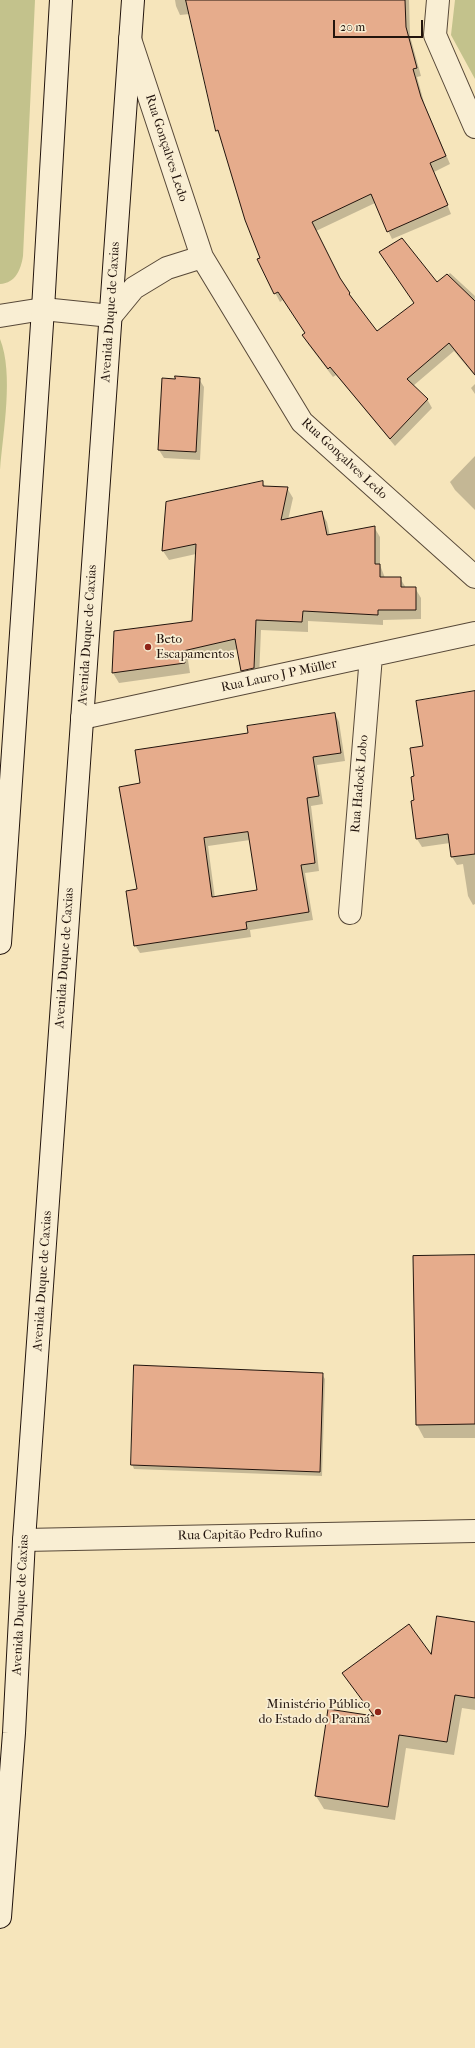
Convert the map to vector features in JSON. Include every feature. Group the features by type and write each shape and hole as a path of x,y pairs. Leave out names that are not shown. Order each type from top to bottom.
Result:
{"main road":[{"path":"0,943 43,309 61,0"},
{"name":"Avenida Duque de Caxias","path":"0,1917 7,1726 17,1660 24,1540 133,0"},
{"path":"438,0 435,35 475,127"},
{"name":"Rua Gonçalves Ledo","path":"130,39 202,257 302,422 475,577"},
{"path":"0,316 43,309 111,316 134,288 167,268 202,257"},
{"name":"Rua Lauro J P Müller","path":"82,718 475,633"},
{"name":"Rua Hadock Lobo","path":"350,913 371,656"},
{"name":"Rua Capitão Pedro Rufino","path":"24,1540 475,1531"},
{"path":"0,1678 17,1660"}],"shaded area":[{"path":"0,0 35,0 23,256 21,266 14,278 6,283 0,284"},
{"path":"455,0 475,0 475,79 451,35"},
{"path":"0,339 4,353 7,386 0,470"}],"building":[{"path":"186,0 405,0 406,27 417,68 413,69 421,97 446,156 430,163 448,205 387,232 371,194 312,222 340,278 350,293 349,294 377,331 414,303 379,252 402,238 437,282 447,274 475,301 475,375 449,343 407,379 428,399 390,439 330,367 328,369 302,335 305,333 278,292 274,294 257,259 260,258 245,220 218,130 216,131"},
{"path":"175,376 200,378 196,452 158,450 162,378 175,379"},
{"path":"263,481 263,486 288,487 281,520 322,511 327,535 375,526 375,564 380,564 380,577 401,577 401,587 416,587 416,610 378,610 378,615 303,611 302,622 256,620 254,668 241,671 235,639 183,651 185,663 112,673 114,631 192,621 196,544 162,551 166,502"},
{"path":"475,691 475,854 451,857 448,834 416,839 411,801 414,800 411,777 414,776 410,748 423,746 416,701"},
{"path":"335,713 341,753 313,757 319,796 307,798 315,863 301,865 309,912 246,922 247,929 134,946 126,891 137,889 119,787 140,783 135,750 248,733 247,726","holes":["248,832 257,890 212,897 204,838"]},
{"path":"475,1255 475,1424 416,1425 413,1256"},
{"path":"134,1365 323,1373 320,1472 131,1465"},
{"name":"Ministério Público do Estado do Paraná","path":"437,1616 475,1622 475,1698 455,1695 447,1742 399,1735 388,1807 315,1796 328,1709 374,1716 342,1673 409,1624 431,1654"}],"place":[{"name":"Beto Escapamentos","path":"148,647"},
{"name":"Ministério Público do Estado do Paraná","path":"378,1712"}]}
